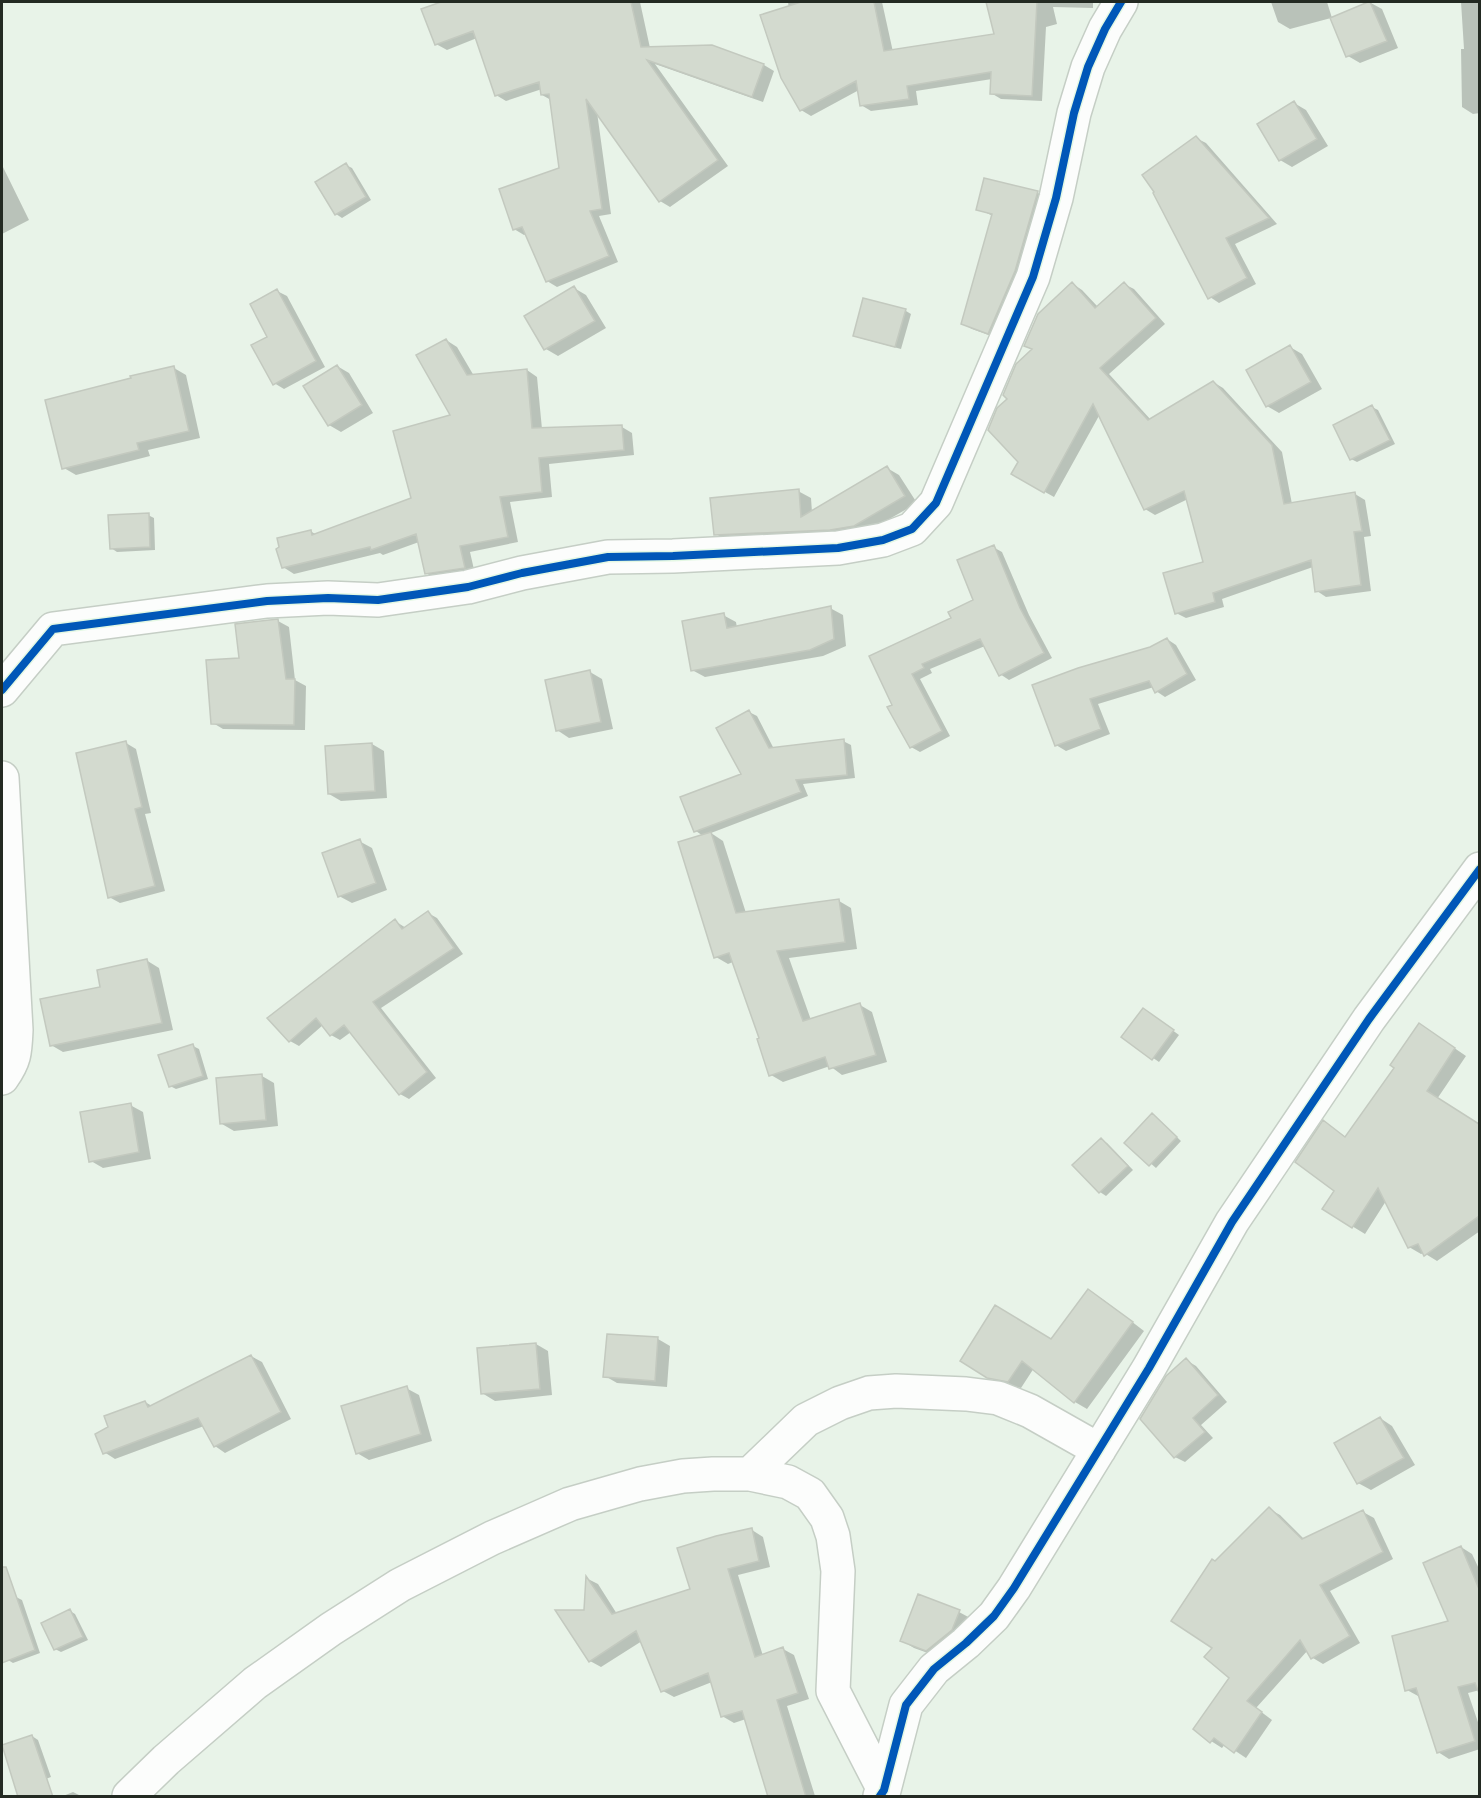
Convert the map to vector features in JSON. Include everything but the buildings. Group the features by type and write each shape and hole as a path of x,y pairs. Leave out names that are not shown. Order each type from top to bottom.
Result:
{"street":[{"path":"2,690 53,628 267,601 328,598 378,600 468,586 608,557 838,548 883,540 912,529 936,503 1033,277 1056,198 1074,113 1088,67 1105,29 1121,2"},
{"path":"2,778 16,1030 15,1054 11,1066 2,1078"},
{"path":"882,1793 906,1705 934,1670 994,1616 1014,1588 1149,1368 1232,1222 1369,1019 1479,870"},
{"path":"750,1474 806,1420 840,1403 869,1393 896,1391 998,1398 1030,1411 1099,1450"},
{"path":"129,1797 166,1760 255,1683 331,1629 400,1585 492,1538 570,1504 640,1484 683,1476 713,1474 750,1474 788,1482 810,1494 827,1518 833,1536 838,1571 832,1690 882,1793"}],"cycle path":[{"path":"2,690 53,629 267,601 328,598 378,600 468,587 522,573 608,557 838,548 883,540 912,529 936,503 1033,277 1056,198 1074,113 1088,67 1105,29 1121,2"},
{"path":"880,1796 884,1790 906,1705 934,1669 994,1616 1014,1588 1149,1368 1232,1222 1369,1019 1480,869"}]}
